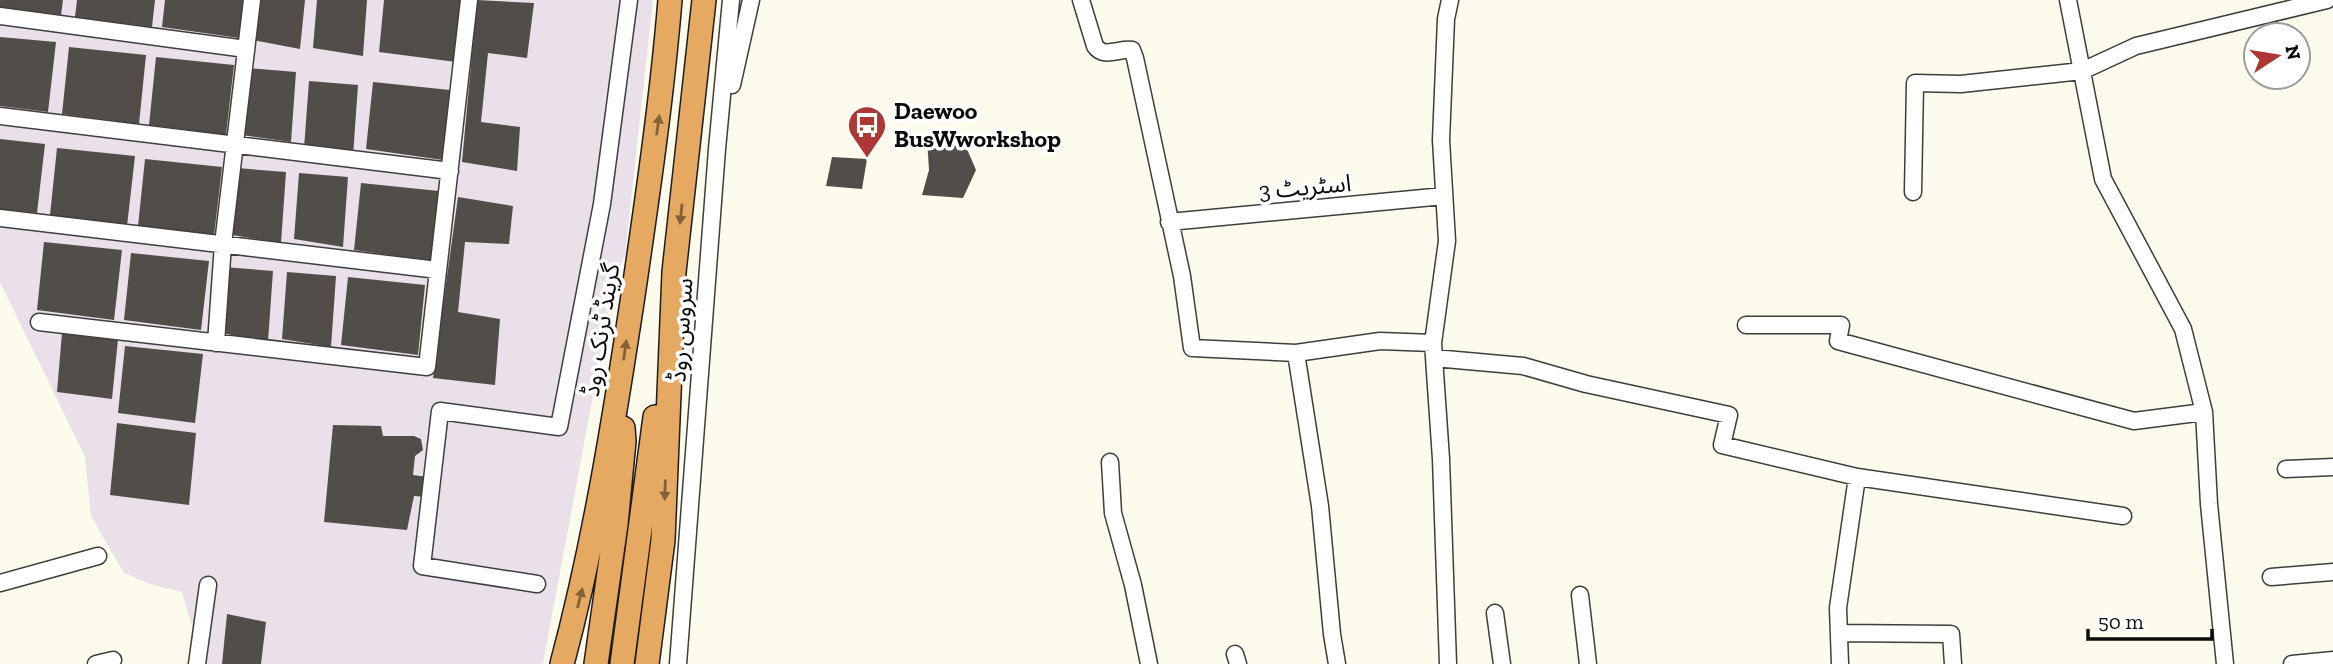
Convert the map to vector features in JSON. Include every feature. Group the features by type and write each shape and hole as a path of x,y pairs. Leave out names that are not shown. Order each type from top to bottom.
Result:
{"highway":[{"name":"گرینڈ ٹرنک روڈ","path":"562,664 582,591 618,394 662,100 670,0"},
{"path":"622,664 674,272 704,0"},
{"path":"647,664 663,540 674,272"},
{"path":"596,664 616,524 624,441 618,394"}],"street":[{"path":"216,343 223,244 252,0"},
{"path":"39,322 427,367 470,0"},
{"path":"537,584 422,566 440,411 559,427 602,204 629,0"},
{"name":"سروس روڈ","path":"678,664 717,149 731,0"},
{"path":"717,149 751,0"},
{"path":"1081,0 1098,51 1106,53 1125,48 1132,50 1182,276 1192,348 1296,353 1380,341 1523,366 1586,384 1728,415 1722,445 1857,477 2123,516"},
{"path":"1448,664 1441,459 1433,350 1447,241 1441,140 1446,19 1450,0"},
{"path":"2068,0 2103,179 2183,329 2204,412 2208,504 2225,664"},
{"path":"1913,192 1915,83 1961,84 2082,71 2137,47 2327,0"},
{"path":"0,16 246,49"},
{"path":"0,116 450,171"},
{"name":"اسٹریٹ 3","path":"1169,222 1444,196"},
{"path":"0,218 438,270"},
{"path":"1746,325 1841,325 1838,341 2134,421 2204,412"},
{"path":"1296,353 1320,506 1337,664"},
{"path":"1110,462 1113,513 1133,585 1149,664"},
{"path":"2286,469 2333,467"},
{"path":"1840,664 1838,608 1857,477"},
{"path":"0,583 97,556"},
{"path":"2271,577 2333,572"},
{"path":"197,664 208,585"},
{"path":"1580,595 1588,664"},
{"path":"1495,613 1502,664"},
{"path":"1839,633 1951,634 1953,664"},
{"path":"96,664 113,660 110,664"},
{"path":"2292,664 2333,660"}],"shaded area":[{"path":"0,0 653,0 625,255 615,277 543,664 191,664 196,640 182,592 153,585 124,573 91,516 85,457 0,282"}],"building":[{"path":"0,0 63,0 61,15 0,7"},
{"path":"77,0 155,0 152,27 75,17"},
{"path":"165,0 243,0 239,38 162,27"},
{"path":"256,0 305,0 300,49 253,40"},
{"path":"317,0 367,0 363,56 313,48"},
{"path":"384,0 463,0 456,62 379,52"},
{"path":"477,0 534,3 527,58 488,53 481,122 520,127 517,171 462,162"},
{"path":"0,37 56,42 48,112 0,106"},
{"path":"69,47 146,55 139,124 62,114"},
{"path":"156,57 234,65 226,135 149,125"},
{"path":"247,68 296,72 291,142 241,135"},
{"path":"309,81 358,85 353,156 304,148"},
{"path":"373,82 450,90 443,160 366,149"},
{"path":"0,139 45,144 37,213 0,209"},
{"path":"927,139 964,142 976,170 963,198 922,195 929,170"},
{"path":"57,148 135,156 127,226 50,215"},
{"path":"832,157 867,159 862,189 826,186"},
{"path":"145,159 222,167 214,236 138,226"},
{"path":"237,168 286,172 281,243 232,235"},
{"path":"299,173 348,177 343,247 294,239"},
{"path":"361,183 439,191 431,261 354,250"},
{"path":"458,197 513,206 509,244 465,242 458,312 500,319 495,385 433,378"},
{"path":"44,242 122,250 114,320 37,310"},
{"path":"131,253 209,261 201,330 124,320"},
{"path":"224,267 273,271 268,341 219,333"},
{"path":"287,272 336,276 331,347 282,339"},
{"path":"348,277 425,285 418,355 341,345"},
{"path":"62,333 118,339 112,399 57,392"},
{"path":"125,346 203,354 195,423 118,413"},
{"path":"117,423 196,433 189,505 110,495"},
{"path":"333,425 381,426 383,436 414,436 421,439 423,450 415,456 413,475 428,477 427,497 414,496 407,530 324,522"},
{"path":"227,614 266,622 261,664 222,664"}],"place":[{"name":"Daewoo BusWworkshop","path":"867,159"}]}
